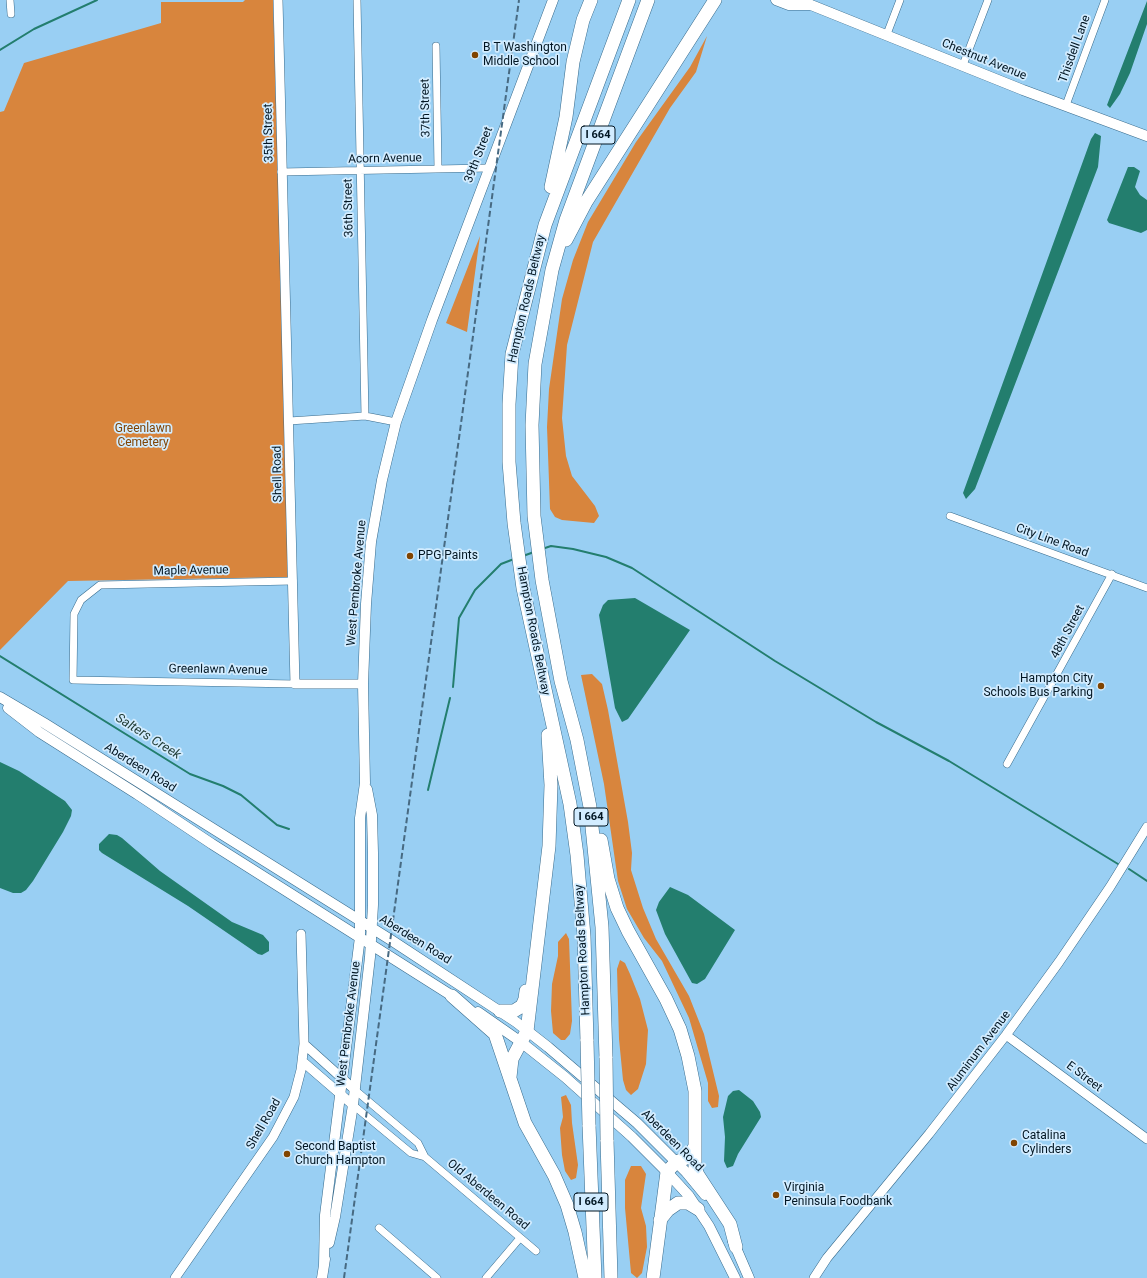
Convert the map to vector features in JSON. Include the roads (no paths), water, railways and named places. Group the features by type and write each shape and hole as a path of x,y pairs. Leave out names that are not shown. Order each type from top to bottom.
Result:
{"highway":[{"path":"537,252 564,132 574,55 583,20 591,0"},
{"name":"Hampton Roads Beltway","path":"595,1278 584,936 577,855 570,804 523,588 514,523 509,462 512,354 537,252 558,187 629,0"},
{"name":"Hampton Roads Beltway","path":"611,1278 602,927 590,807 577,740 560,673 542,580 534,516 532,425 535,364 552,270 566,220 648,0"},
{"path":"552,270 586,202 715,0"},
{"path":"510,1077 512,1058 528,1031 539,920 549,846 551,813 547,699"},
{"path":"590,807 601,840 608,879 617,908 680,1029 688,1056 694,1091 695,1168 730,1224 736,1247"},
{"path":"500,1011 514,1011 524,1002 530,960 539,920"},
{"path":"452,996 471,1015 493,1031 525,1123 554,1174 567,1204 585,1278"},
{"path":"653,1278 660,1220 672,1167 689,1157 695,1146"},
{"path":"660,1220 668,1210 678,1203 688,1204 698,1209"}],"main road":[{"name":"39th Street","path":"432,320 552,0"},
{"name":"Chestnut Avenue","path":"776,0 789,5 809,2 963,65 1147,136"},
{"name":"West Pembroke Avenue","path":"324,1265 325,1215 361,922 360,818 365,783 362,684 371,542 382,480 396,422 432,320"},
{"name":"Aberdeen Road","path":"0,697 44,723 361,922 500,1011 563,1058 637,1123 672,1167 717,1240 735,1278"},
{"name":"Aberdeen Road","path":"0,702 39,732 137,794 206,841 371,944 521,1042 574,1085 632,1137 672,1167 706,1196 726,1227 749,1278"},
{"name":"West Pembroke Avenue","path":"322,1278 335,1217 355,1090 371,944 372,815 365,783"}],"street":[{"path":"10,0 11,14"},
{"name":"35th Street","path":"278,0 284,265"},
{"name":"36th Street","path":"357,0 365,416"},
{"path":"887,34 900,0"},
{"path":"963,65 988,0"},
{"name":"Thisdell Lane","path":"1066,105 1105,0"},
{"name":"37th Street","path":"436,46 438,169"},
{"name":"Acorn Avenue","path":"282,172 488,168"},
{"name":"Shell Road","path":"284,265 293,581 294,684"},
{"path":"289,421 365,416 396,422"},
{"name":"City Line Road","path":"950,516 1147,588"},
{"name":"48th Street","path":"1007,764 1112,574"},
{"name":"Maple Avenue","path":"73,680 74,614 78,605 92,590 100,585 293,581"},
{"name":"Greenlawn Avenue","path":"73,680 362,684"},
{"name":"Aluminum Avenue","path":"814,1278 827,1258 933,1129 1006,1035 1059,962 1114,881 1147,826"},
{"name":"Shell Road","path":"175,1278 281,1124 294,1097 304,1044 301,934"},
{"name":"E Street","path":"1006,1035 1147,1139"},
{"name":"Old Aberdeen Road","path":"304,1044 355,1090 418,1143 426,1157 536,1251"},
{"name":"Old Aberdeen Road","path":"302,1060 352,1105 411,1153 426,1157"},
{"path":"379,1228 436,1278"},
{"path":"486,1278 520,1238"}],"waterway":[{"path":"0,50 34,29 97,0"},
{"path":"542,549 551,546 573,549 606,557 632,568 775,661 876,722 949,761 1118,864"},
{"path":"523,556 534,552"},
{"path":"453,687 459,618 475,590 501,564 514,559"},
{"name":"Salters Creek","path":"0,656 190,774 223,786 241,795 277,825 289,829"},
{"path":"428,790 450,698"},
{"path":"1129,869 1147,881"}],"railway":[{"path":"344,1278 519,0"}],"place":[{"name":"B T Washington Middle School","path":"475,55"},
{"name":"PPG Paints","path":"410,556"},
{"name":"Hampton City Schools Bus Parking","path":"1101,686"},
{"name":"Catalina Cylinders","path":"1014,1143"},
{"name":"Second Baptist Church Hampton","path":"287,1154"},
{"name":"Virginia Peninsula Foodbank","path":"776,1195"}],"park label":[{"name":"Greenlawn Cemetery","path":"143,436"}]}
